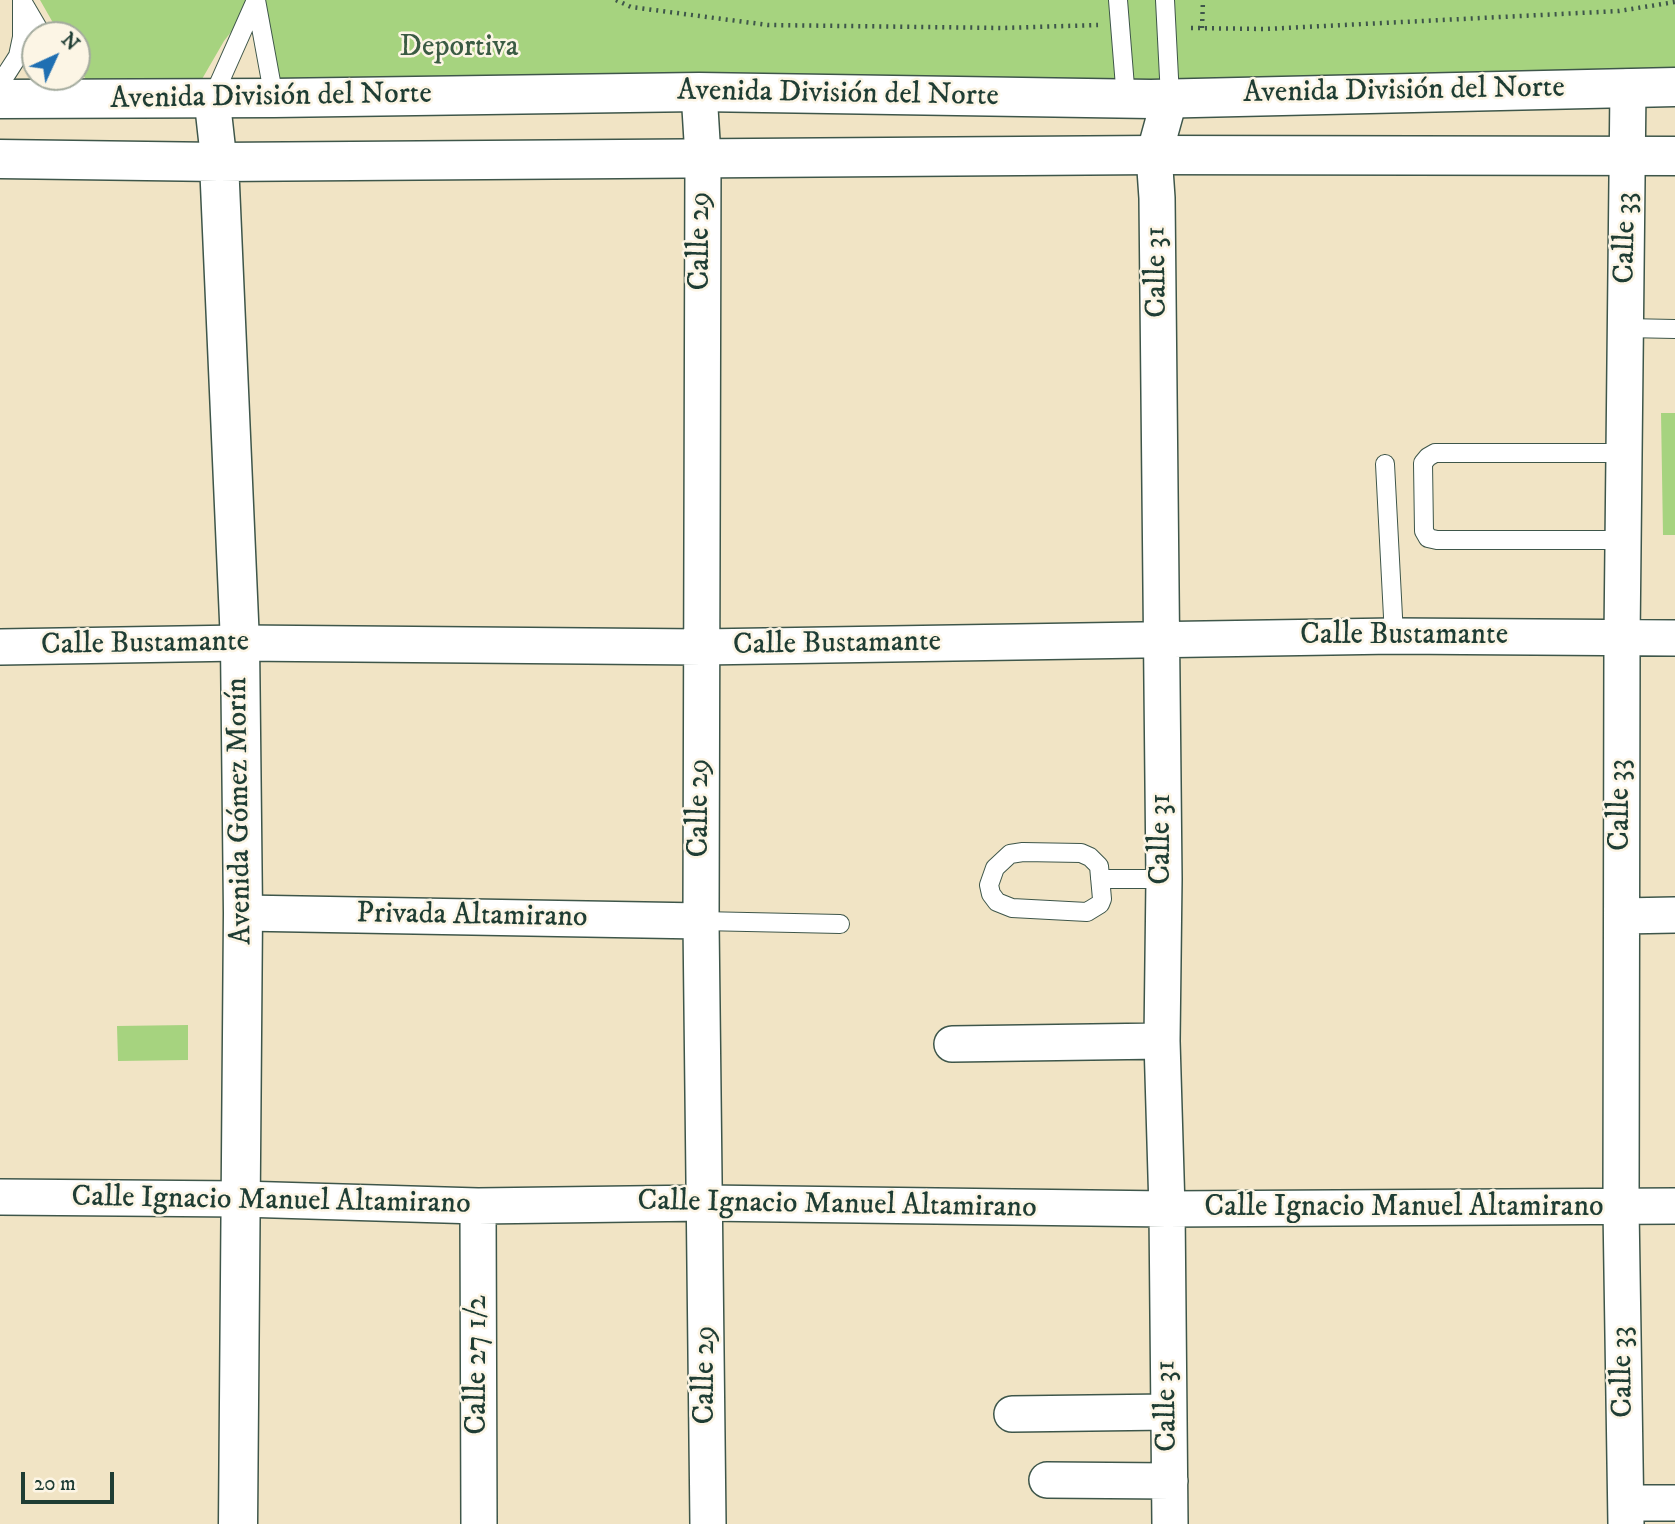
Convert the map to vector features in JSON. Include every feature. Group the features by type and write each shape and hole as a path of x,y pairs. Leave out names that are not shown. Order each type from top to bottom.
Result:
{"main road":[{"name":"Avenida División del Norte","path":"91,89 212,99 699,92 1126,99 1675,87"},
{"name":"Avenida División del Norte","path":"0,99 53,91"},
{"name":"Avenida División del Norte","path":"0,159 219,162 1154,155 1675,156"},
{"name":"Avenida Gómez Morín","path":"219,162 240,643 243,913 238,1524"}],"street":[{"name":"Calle 33","path":"1626,1513 1621,1208 1622,638 1628,87"},
{"name":"Calle 29","path":"699,92 703,158 701,921 708,1524"},
{"name":"Calle 31","path":"1170,97 1154,155 1157,198 1164,878 1162,1041 1167,1209 1170,1524"},
{"name":"Avenida Gómez Morín","path":"212,99 219,162"},
{"name":"Calle 31","path":"1126,99 1154,155"},
{"name":"Calle Bustamante","path":"0,647 240,643 702,647 1394,636 1675,638"},
{"name":"Privada Altamirano","path":"243,913 701,921"},
{"path":"1622,916 1675,915"},
{"path":"952,1044 1162,1041"},
{"name":"Calle Ignacio Manuel Altamirano","path":"0,1197 242,1199 478,1206 705,1203 1167,1209 1675,1206"},
{"name":"Calle 27 1/2","path":"478,1206 479,1524"},
{"path":"1012,1414 1168,1412"},
{"path":"1047,1480 1170,1481"},
{"path":"1626,1513 1675,1503"}],"lane":[{"path":"21,0 34,21"},
{"path":"0,84 18,56 22,37 21,0"},
{"path":"212,99 256,0"},
{"path":"256,0 274,99"},
{"path":"1118,0 1126,99"},
{"path":"1165,0 1170,97"},
{"path":"1625,328 1675,329"},
{"path":"1623,540 1428,538 1424,531 1423,463 1435,453 1625,453"},
{"path":"1385,464 1394,636"},
{"path":"1023,852 1086,854 1098,866 1100,879 1102,899 1095,909 1087,912 1012,908 998,902 991,894 989,885 999,862 1010,854 1023,852"},
{"path":"1100,879 1164,878"},
{"path":"701,921 840,924"}],"path":[{"path":"1202,28 1203,0"}],"green space":[{"name":"Deportiva","path":"40,0 1675,0 1675,93 274,98 255,1 224,41 198,86 91,83 91,21 52,21"},
{"path":"1661,413 1675,413 1675,535 1663,535"},
{"path":"188,1025 188,1060 118,1061 117,1026"}]}
